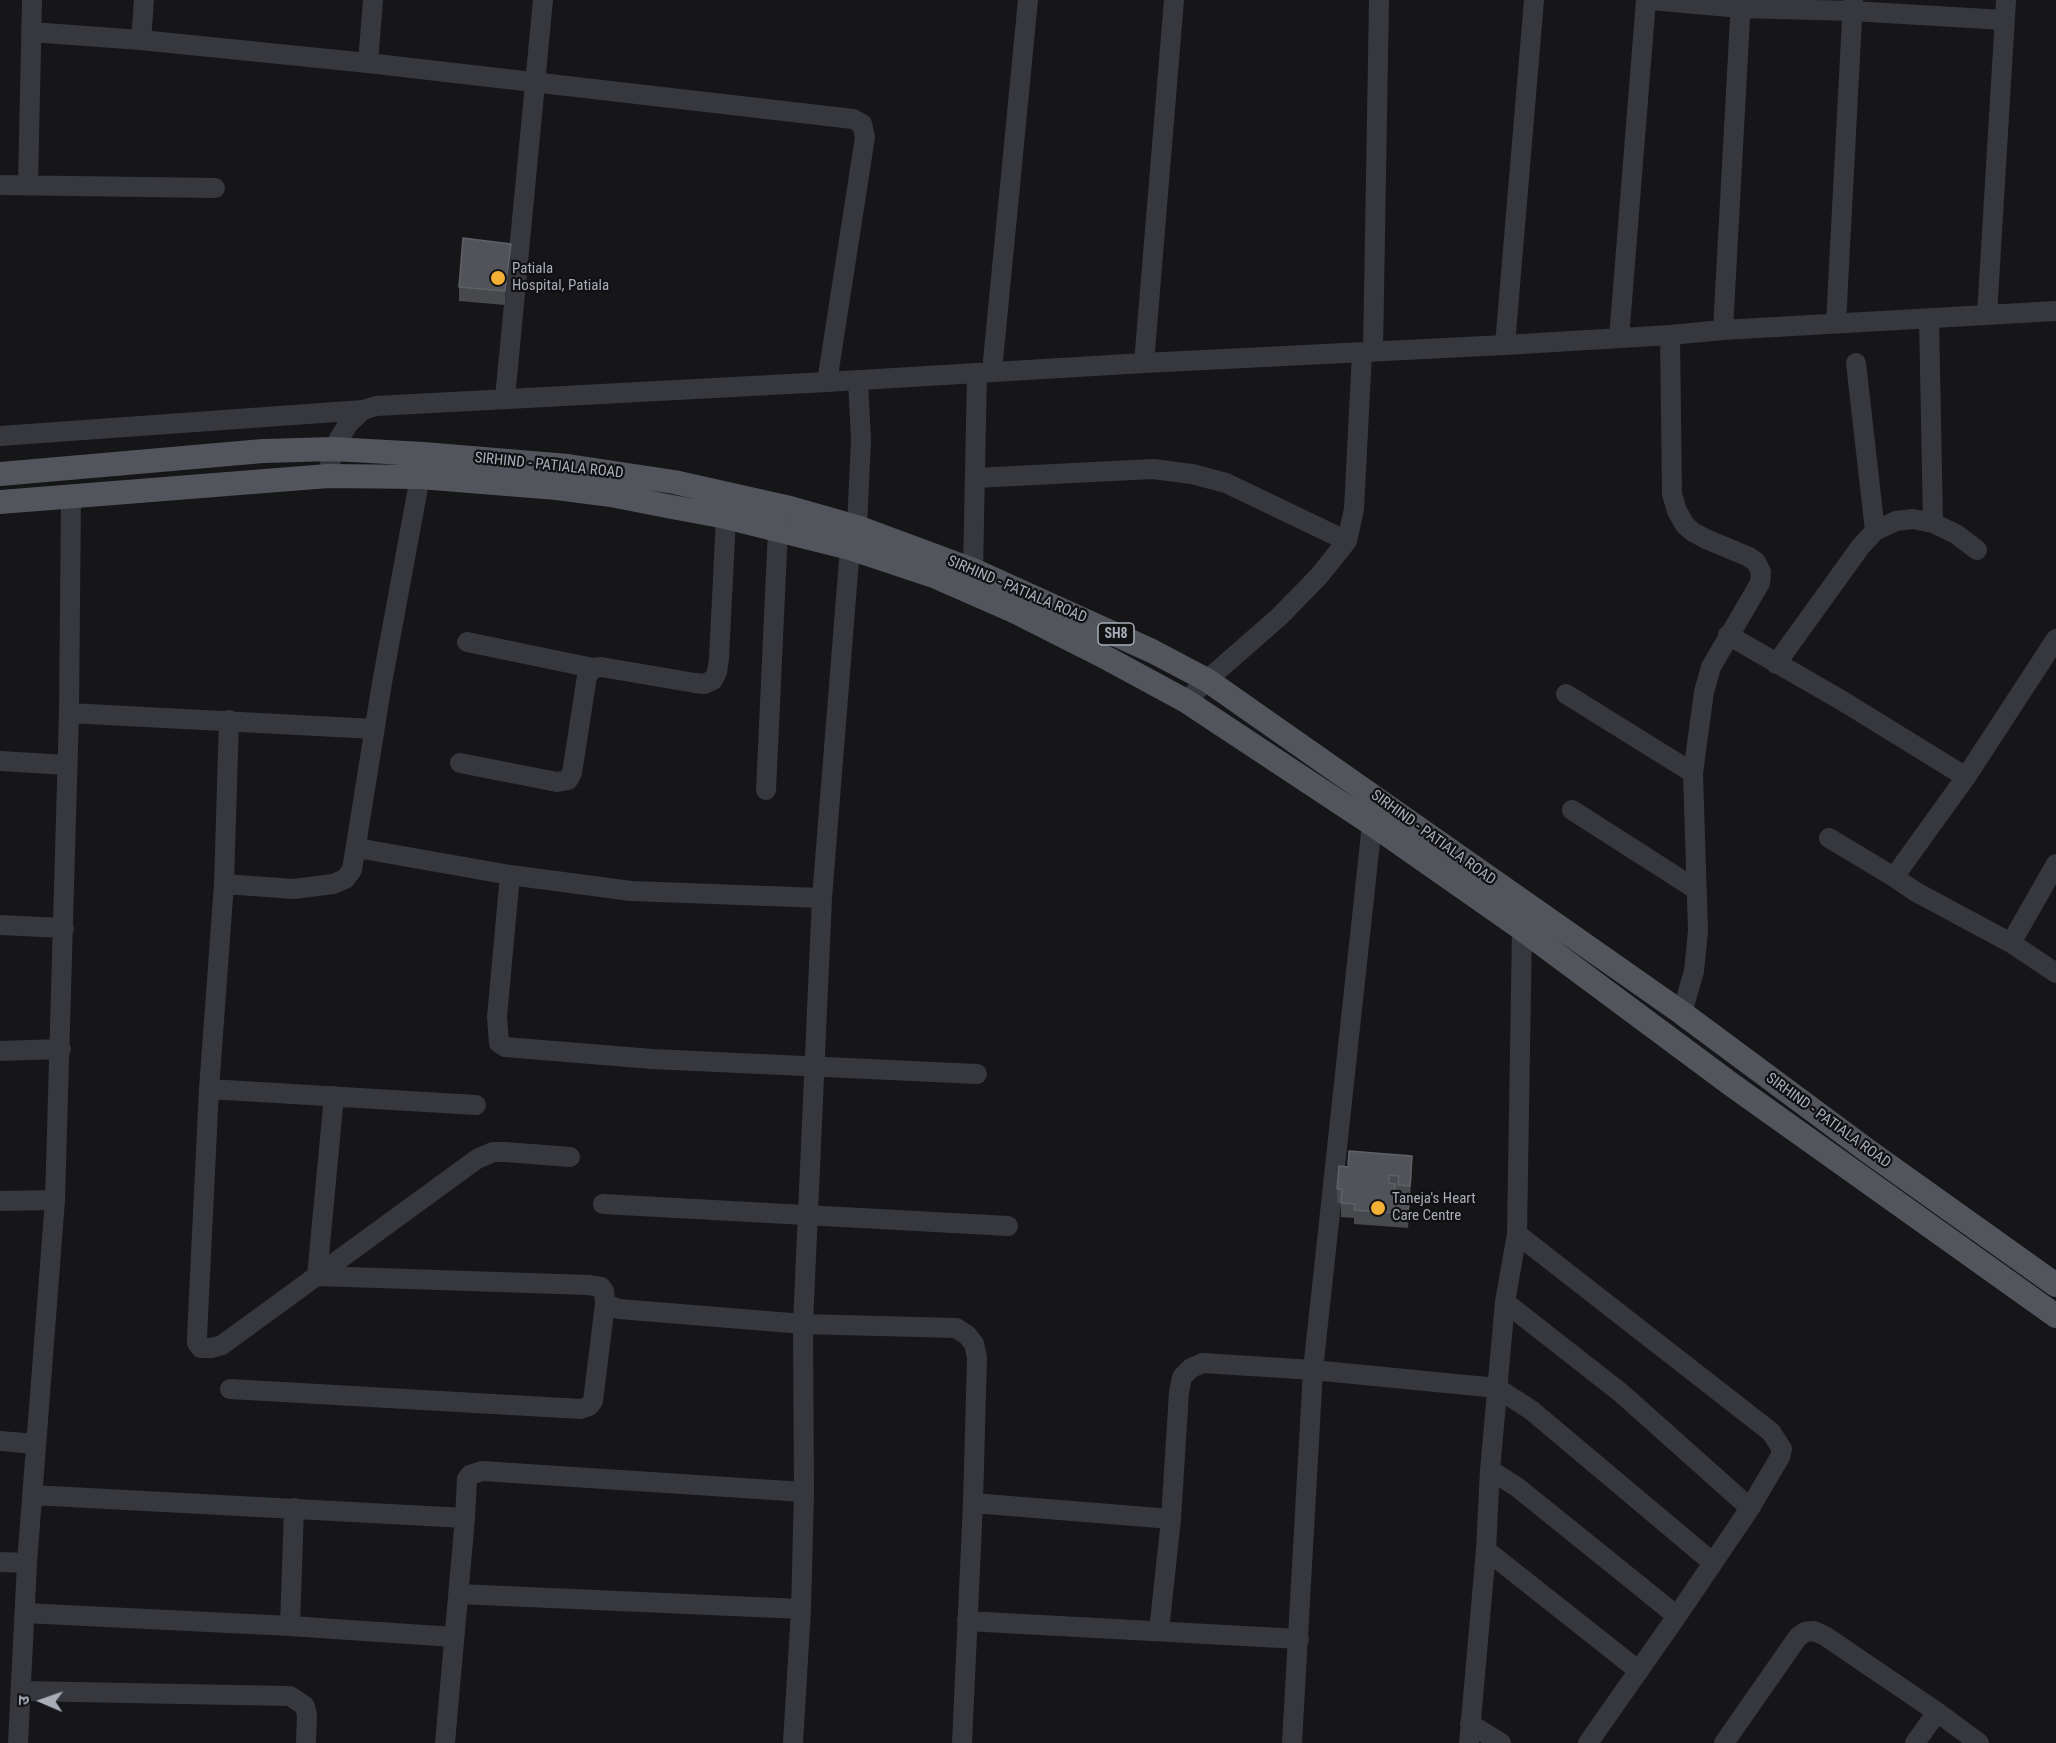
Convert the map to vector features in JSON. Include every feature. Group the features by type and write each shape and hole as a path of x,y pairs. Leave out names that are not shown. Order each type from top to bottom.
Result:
{"main road":[{"name":"SIRHIND - PATIALA ROAD","path":"0,474 263,451 333,449 496,459 592,469 674,482 739,496 853,538 973,570 1152,651 1207,680 1682,1013 1868,1151 2056,1285"},
{"path":"0,502 328,476 420,477 557,488 611,495 726,517 778,530 853,538 1016,612 1186,701 1372,824 1522,929 1732,1085 2056,1316"}],"street":[{"path":"28,185 32,0"},
{"path":"141,40 144,0"},
{"path":"368,63 373,0"},
{"path":"505,398 543,0"},
{"path":"973,570 975,478 984,372 1028,0"},
{"path":"1144,363 1174,0"},
{"path":"1186,701 1280,616 1319,576 1347,541 1354,509 1367,353 1379,0"},
{"path":"1505,345 1534,0"},
{"path":"1619,338 1646,0"},
{"path":"1651,0 1852,5 2004,20"},
{"path":"1987,315 2006,0"},
{"path":"1723,330 1741,4"},
{"path":"1836,323 1852,5"},
{"path":"31,32 141,40 368,63 853,119 862,124 865,136 827,382"},
{"path":"0,185 215,188"},
{"path":"0,436 505,398 1367,353 2056,311"},
{"path":"1929,318 1933,522"},
{"path":"1670,335 1672,494 1677,512 1685,525 1693,532 1749,557 1756,562 1761,572 1760,584 1711,667 1704,692 1693,773 1698,931 1694,971 1682,1013"},
{"path":"1856,363 1875,531"},
{"path":"792,1743 801,1610 804,1492 803,1324 822,898 861,440 858,380"},
{"path":"328,476 333,449 348,424 363,410"},
{"path":"975,478 1153,470 1192,474 1226,483 1347,541"},
{"path":"224,884 294,889 333,884 345,879 352,870 374,729 420,477"},
{"path":"18,1743 27,1563 55,1200 69,713 71,496"},
{"path":"467,642 593,669 601,667 704,684 713,681 719,659 726,517"},
{"path":"1776,664 1861,546 1875,531 1896,521 1913,519 1933,522 1956,534 1977,550"},
{"path":"766,790 778,530"},
{"path":"1728,635 1966,777"},
{"path":"1894,877 1966,777 2054,647"},
{"path":"460,764 557,782 568,780 572,773 587,676 593,669"},
{"path":"1566,694 1693,773"},
{"path":"69,713 374,729"},
{"path":"228,720 224,884 209,1089 197,1343 201,1348 222,1345 477,1159 493,1152 570,1157"},
{"path":"0,762 67,765"},
{"path":"1572,810 1697,890"},
{"path":"1292,1743 1313,1370 1372,824"},
{"path":"1829,838 1916,892 2011,943 2056,973"},
{"path":"357,848 510,875 631,891 822,898"},
{"path":"2011,943 2056,864"},
{"path":"510,875 497,1017 500,1043 505,1047 652,1059 976,1074"},
{"path":"0,925 64,928"},
{"path":"1501,1743 1470,1733 1505,1302 1517,1234 1522,929"},
{"path":"0,1051 61,1049"},
{"path":"209,1089 476,1105"},
{"path":"317,1276 334,1096"},
{"path":"0,1201 55,1200"},
{"path":"603,1204 1008,1226"},
{"path":"1517,1234 1771,1432 1782,1449 1780,1457 1750,1508 1588,1743"},
{"path":"230,1389 581,1408 589,1406 593,1401 605,1304 604,1291 601,1287 317,1276"},
{"path":"1505,1302 1620,1392 1750,1508"},
{"path":"605,1304 619,1309 803,1324 956,1328 967,1335 974,1344 978,1357 962,1743"},
{"path":"1159,1631 1171,1518 1179,1392 1182,1377 1191,1368 1203,1363 1313,1370 1497,1388 1531,1410 1712,1562"},
{"path":"0,1441 36,1444"},
{"path":"1490,1470 1517,1487 1677,1616"},
{"path":"445,1743 467,1479 470,1475 482,1471 804,1492"},
{"path":"32,1495 465,1518"},
{"path":"973,1503 1171,1518"},
{"path":"290,1626 294,1508"},
{"path":"1486,1551 1639,1671"},
{"path":"0,1562 27,1563"},
{"path":"459,1593 801,1610"},
{"path":"25,1613 290,1626 454,1637"},
{"path":"967,1622 1299,1639"},
{"path":"1724,1743 1798,1636 1814,1631 1825,1636 1938,1712 1978,1743"},
{"path":"21,1691 290,1696 305,1706 306,1743"},
{"path":"1915,1743 1938,1712"}],"building":[{"path":"463,238 511,244 505,291 459,287"},
{"path":"1349,1151 1412,1156 1410,1186 1398,1185 1399,1176 1389,1175 1389,1183 1395,1184 1394,1199 1409,1200 1408,1214 1354,1210 1355,1204 1341,1203 1342,1189 1337,1189 1339,1166 1348,1167"}],"place":[{"name":"Patiala Hospital, Patiala","path":"498,278"},
{"name":"Taneja's Heart Care Centre","path":"1378,1208"}]}
